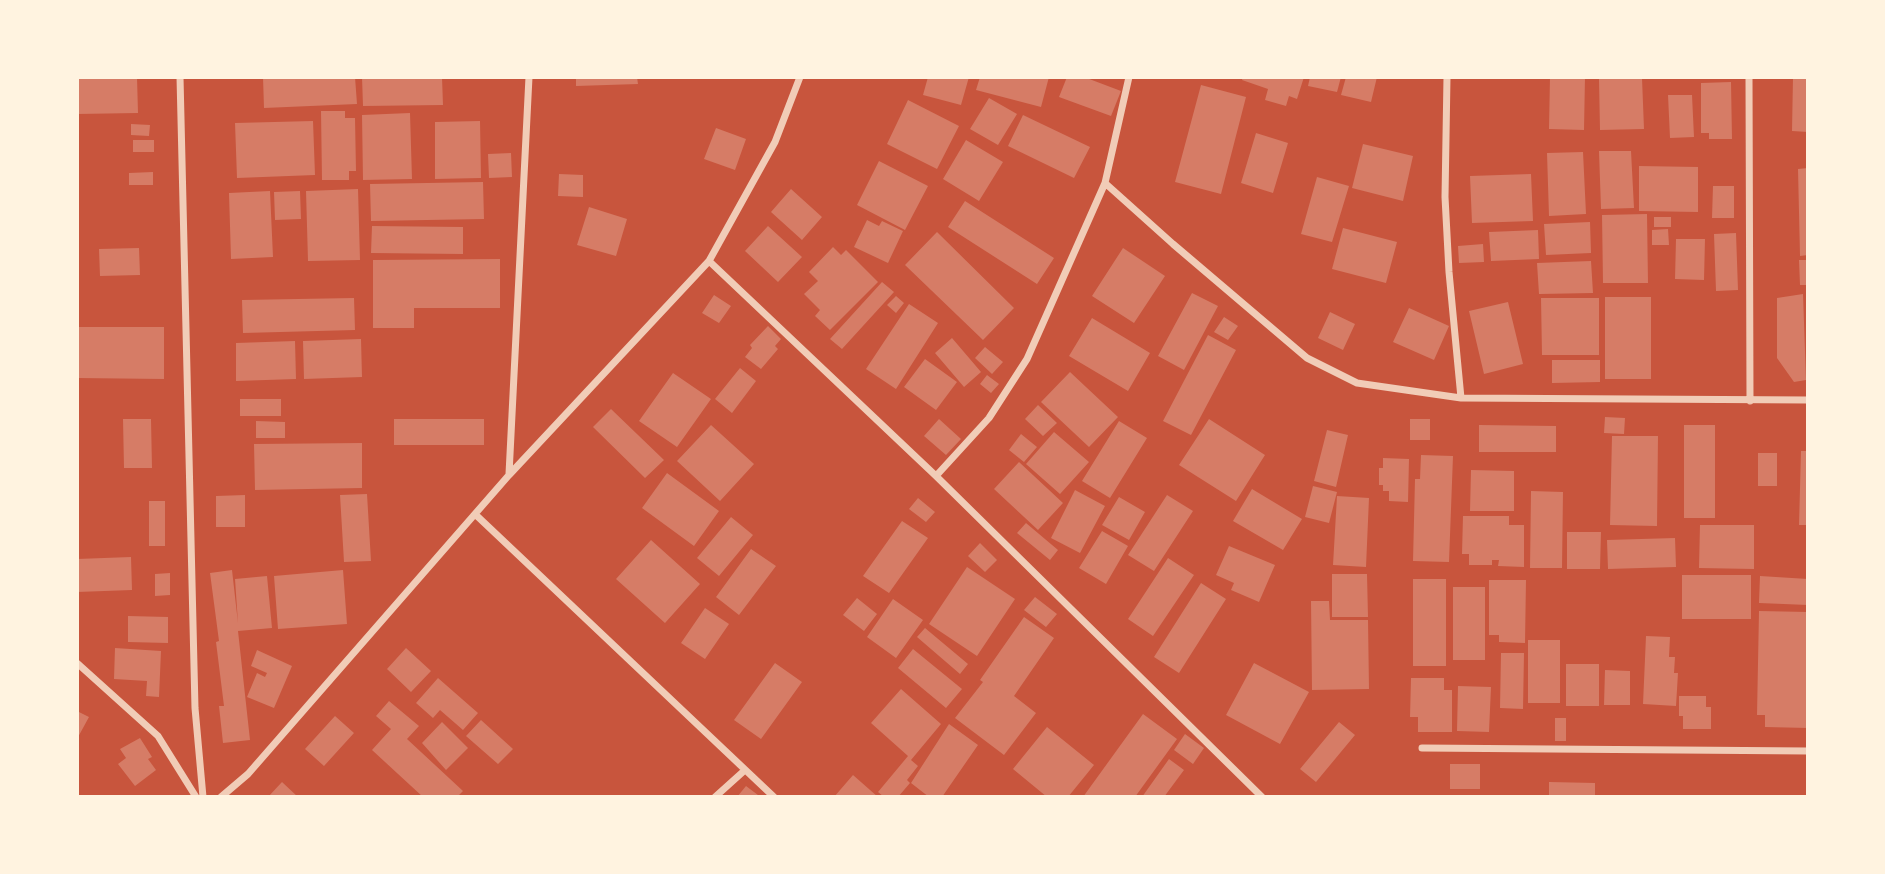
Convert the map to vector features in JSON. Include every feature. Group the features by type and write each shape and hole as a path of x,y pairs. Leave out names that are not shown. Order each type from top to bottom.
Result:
{"street":[{"path":"180,77 195,708 203,797"},
{"path":"509,475 529,77"},
{"path":"221,797 248,774 509,475 709,261 775,142 800,77"},
{"path":"936,476 989,418 1027,359 1105,183 1129,77"},
{"path":"1749,77 1750,401"},
{"path":"1446,79 1445,197 1461,398"},
{"path":"1105,183 1307,358 1357,383 1461,398 1808,400"},
{"path":"709,261 936,476 1262,797"},
{"path":"476,515 774,797"},
{"path":"77,663 158,736 196,797"},
{"path":"1422,748 1808,751"},
{"path":"715,797 745,770"}],"building":[{"path":"77,77 137,77 138,113 77,114"},
{"path":"263,77 355,77 357,104 264,108"},
{"path":"362,77 442,77 443,105 363,106"},
{"path":"576,77 637,77 638,84 576,86"},
{"path":"928,77 969,77 961,105 923,95"},
{"path":"980,77 1049,77 1041,107 976,90"},
{"path":"1067,77 1084,77 1121,91 1111,116 1059,97"},
{"path":"1243,77 1304,77 1297,99 1289,96 1286,106 1265,100 1268,89 1242,80"},
{"path":"1310,77 1341,77 1337,92 1308,86"},
{"path":"1346,77 1377,77 1371,102 1341,95"},
{"path":"1550,77 1585,77 1584,130 1549,129"},
{"path":"1793,77 1808,78 1808,132 1792,131"},
{"path":"1642,78 1644,129 1600,130 1599,79"},
{"path":"1731,82 1732,139 1709,139 1709,133 1701,133 1701,83"},
{"path":"1201,85 1246,97 1221,194 1175,182"},
{"path":"1668,95 1692,95 1694,137 1670,138"},
{"path":"989,98 1017,114 998,145 970,129"},
{"path":"908,100 959,126 937,169 887,144"},
{"path":"321,111 345,111 345,118 355,118 356,171 349,171 349,180 322,180"},
{"path":"410,113 412,179 363,180 362,115"},
{"path":"1023,115 1090,147 1074,178 1008,146"},
{"path":"313,121 315,175 237,178 235,123"},
{"path":"480,121 481,178 435,179 435,122"},
{"path":"131,124 150,125 149,136 131,135"},
{"path":"716,128 746,139 735,170 704,159"},
{"path":"1256,133 1288,143 1273,193 1241,183"},
{"path":"133,140 154,140 154,152 133,152"},
{"path":"966,140 1003,162 979,201 943,179"},
{"path":"1363,144 1413,156 1403,201 1352,188"},
{"path":"1599,151 1631,151 1634,208 1601,209"},
{"path":"1583,152 1586,214 1549,216 1547,153"},
{"path":"511,153 512,177 489,178 488,154"},
{"path":"879,161 928,186 905,230 857,205"},
{"path":"1639,166 1698,167 1698,212 1639,211"},
{"path":"1808,168 1808,255 1800,256 1798,169"},
{"path":"153,172 153,185 129,185 129,173"},
{"path":"559,174 583,175 583,197 558,196"},
{"path":"1531,174 1533,221 1472,223 1470,176"},
{"path":"1317,177 1349,186 1332,242 1301,234"},
{"path":"483,182 484,219 371,221 370,184"},
{"path":"1713,186 1734,186 1734,218 1712,218"},
{"path":"358,189 360,260 308,261 306,191"},
{"path":"791,189 822,217 802,240 771,212"},
{"path":"270,191 273,257 231,259 229,193"},
{"path":"300,191 301,219 275,220 274,192"},
{"path":"965,201 1054,258 1037,284 948,227"},
{"path":"589,207 627,219 616,256 577,245"},
{"path":"1647,214 1648,283 1603,283 1602,215"},
{"path":"1654,217 1671,217 1671,227 1654,227"},
{"path":"867,220 879,226 882,221 903,231 888,263 854,247"},
{"path":"1590,222 1591,253 1546,255 1544,224"},
{"path":"372,226 463,227 463,254 371,253"},
{"path":"768,226 802,257 778,282 745,251"},
{"path":"1343,228 1397,242 1386,283 1332,269"},
{"path":"1668,229 1669,245 1652,245 1652,230"},
{"path":"1538,230 1539,259 1491,261 1489,232"},
{"path":"937,232 1014,308 983,340 905,265"},
{"path":"1736,233 1738,290 1716,291 1714,234"},
{"path":"1676,239 1705,239 1704,280 1675,279"},
{"path":"1483,244 1484,262 1459,263 1458,246"},
{"path":"833,247 841,255 846,250 878,282 830,330 815,316 820,310 804,294 818,281 809,272"},
{"path":"139,248 140,275 100,276 99,249"},
{"path":"1123,248 1165,276 1134,323 1092,296"},
{"path":"500,259 500,308 414,308 414,328 373,328 373,260"},
{"path":"1799,260 1808,260 1808,285 1800,285"},
{"path":"1591,261 1593,293 1539,294 1537,263"},
{"path":"882,282 894,292 842,349 830,339"},
{"path":"1192,293 1218,306 1184,370 1158,356"},
{"path":"1803,294 1806,380 1794,382 1777,358 1777,298"},
{"path":"714,295 731,306 719,323 702,313"},
{"path":"896,296 904,303 896,313 887,305"},
{"path":"1605,297 1651,297 1651,379 1605,379"},
{"path":"354,298 355,330 243,333 242,300"},
{"path":"1541,298 1599,298 1599,355 1542,355"},
{"path":"1508,302 1523,364 1484,374 1469,311"},
{"path":"909,304 938,323 896,389 866,369"},
{"path":"1409,308 1449,326 1434,360 1393,342"},
{"path":"1330,312 1355,324 1343,350 1318,338"},
{"path":"1224,317 1238,326 1228,340 1214,332"},
{"path":"1092,318 1150,353 1128,391 1069,356"},
{"path":"768,326 781,339 775,346 778,349 761,369 745,357 752,348 750,345"},
{"path":"77,327 164,327 164,379 77,378"},
{"path":"1208,335 1236,350 1191,435 1163,421"},
{"path":"952,338 981,372 964,387 935,353"},
{"path":"361,339 362,377 304,379 303,341"},
{"path":"295,341 296,379 236,381 236,343"},
{"path":"985,347 1003,362 992,374 975,358"},
{"path":"925,359 957,382 936,410 904,387"},
{"path":"1552,360 1600,360 1600,382 1552,383"},
{"path":"740,368 756,381 732,413 715,399"},
{"path":"1070,372 1118,417 1089,447 1041,402"},
{"path":"673,373 711,399 677,447 639,421"},
{"path":"987,375 999,384 991,393 980,384"},
{"path":"240,399 281,399 281,416 240,416"},
{"path":"1038,405 1057,423 1043,436 1025,419"},
{"path":"611,409 664,460 645,478 593,427"},
{"path":"1605,417 1625,418 1624,434 1604,433"},
{"path":"123,419 151,419 152,468 124,468"},
{"path":"394,419 484,419 484,445 394,445"},
{"path":"939,419 961,439 946,455 924,436"},
{"path":"1209,419 1265,455 1236,501 1179,465"},
{"path":"1410,419 1430,419 1430,440 1410,440"},
{"path":"256,421 285,422 285,438 256,438"},
{"path":"1119,421 1147,438 1110,498 1082,481"},
{"path":"711,425 754,464 720,501 677,461"},
{"path":"1479,425 1556,426 1556,452 1479,452"},
{"path":"1684,425 1715,425 1715,518 1684,518"},
{"path":"1327,430 1348,435 1336,487 1314,481"},
{"path":"1054,432 1089,462 1060,494 1026,464"},
{"path":"1021,434 1037,447 1024,462 1009,450"},
{"path":"1612,436 1658,436 1657,526 1610,525"},
{"path":"362,443 362,488 255,490 254,444"},
{"path":"1801,451 1808,451 1808,525 1799,525"},
{"path":"1758,453 1777,453 1777,486 1758,486"},
{"path":"1421,455 1453,456 1449,562 1413,561 1415,479 1420,479"},
{"path":"1383,458 1409,459 1408,502 1389,501 1389,491 1383,491 1383,485 1379,485 1379,468 1383,468"},
{"path":"1019,462 1063,503 1038,530 994,489"},
{"path":"1471,470 1514,471 1514,511 1470,511"},
{"path":"667,473 719,511 694,546 642,508"},
{"path":"1313,486 1337,492 1329,523 1305,517"},
{"path":"1252,489 1302,519 1283,550 1233,521"},
{"path":"1075,490 1105,506 1080,553 1051,538"},
{"path":"1531,491 1563,492 1562,568 1530,568"},
{"path":"367,494 371,561 344,562 340,495"},
{"path":"245,495 245,527 216,527 216,496"},
{"path":"1167,495 1193,511 1154,571 1128,555"},
{"path":"1337,496 1369,498 1366,567 1333,565"},
{"path":"1119,497 1145,512 1129,540 1102,525"},
{"path":"918,498 935,512 926,522 909,509"},
{"path":"149,501 165,501 165,546 149,546"},
{"path":"1463,516 1509,516 1509,525 1524,525 1524,567 1498,566 1499,560 1492,560 1492,565 1469,565 1469,554 1462,554"},
{"path":"731,517 753,535 719,576 697,558"},
{"path":"902,521 928,538 889,593 863,576"},
{"path":"1026,523 1058,550 1050,560 1017,533"},
{"path":"1700,525 1754,525 1754,569 1699,568"},
{"path":"1102,531 1128,546 1106,584 1079,568"},
{"path":"1567,532 1601,532 1600,569 1567,569"},
{"path":"1675,538 1676,567 1608,569 1607,540"},
{"path":"651,540 700,584 665,623 616,579"},
{"path":"980,543 997,560 985,572 968,556"},
{"path":"1229,546 1275,565 1259,602 1231,590 1234,583 1216,575"},
{"path":"751,549 776,566 739,615 716,597"},
{"path":"131,557 132,590 77,592 77,559"},
{"path":"1168,558 1194,575 1153,636 1128,619"},
{"path":"967,567 1015,599 977,656 929,624"},
{"path":"232,570 238,623 235,579 267,576 272,628 238,631 250,740 223,743 219,706 224,706 210,573"},
{"path":"343,570 347,624 278,629 274,576"},
{"path":"170,573 170,595 155,596 155,574"},
{"path":"1332,574 1367,574 1368,617 1332,617"},
{"path":"1682,575 1751,575 1751,619 1682,619"},
{"path":"1760,576 1808,579 1808,605 1759,603"},
{"path":"1413,579 1446,579 1446,666 1413,666"},
{"path":"1489,580 1526,580 1525,643 1499,642 1499,635 1489,635"},
{"path":"1201,583 1226,599 1179,673 1154,657"},
{"path":"1453,587 1485,587 1485,660 1453,660"},
{"path":"1035,597 1057,614 1046,627 1024,610"},
{"path":"857,598 877,614 864,631 843,615"},
{"path":"893,599 923,620 896,658 867,637"},
{"path":"1311,601 1329,601 1330,620 1368,620 1369,689 1312,690"},
{"path":"705,608 729,624 705,659 681,643"},
{"path":"1759,611 1808,612 1808,728 1765,727 1765,715 1757,715"},
{"path":"128,616 168,617 168,643 128,642"},
{"path":"1024,617 1054,638 1014,696 1036,713 1004,755 955,718 983,682 980,680"},
{"path":"925,628 968,664 960,674 917,637"},
{"path":"1646,636 1670,637 1669,657 1675,657 1674,673 1678,673 1676,706 1643,704"},
{"path":"1528,640 1560,640 1560,703 1528,703"},
{"path":"115,648 161,651 159,697 146,696 147,681 114,679"},
{"path":"406,648 431,671 411,692 387,669"},
{"path":"913,649 962,689 946,708 898,668"},
{"path":"257,650 292,666 274,708 247,697 257,673 265,677 267,673 251,666"},
{"path":"1501,653 1524,653 1523,709 1500,708"},
{"path":"775,663 802,682 761,739 734,720"},
{"path":"1254,663 1309,692 1280,744 1226,715"},
{"path":"1566,664 1599,664 1599,706 1566,706"},
{"path":"1605,670 1630,671 1630,705 1604,705"},
{"path":"438,678 478,713 463,730 440,710 433,718 416,703"},
{"path":"1411,678 1444,678 1444,690 1452,690 1452,732 1418,732 1418,717 1410,717"},
{"path":"1458,686 1491,687 1489,732 1457,731"},
{"path":"901,689 941,724 911,760 918,766 907,780 910,783 898,797 884,797 878,792 908,756 871,723"},
{"path":"1679,696 1706,696 1706,707 1711,707 1711,729 1683,729 1683,716 1679,716"},
{"path":"389,701 419,726 407,739 463,791 457,797 423,797 372,750 391,729 376,716"},
{"path":"77,711 89,717 77,739"},
{"path":"1143,714 1177,739 1135,797 1083,797"},
{"path":"335,716 354,733 324,766 305,749"},
{"path":"1555,718 1566,718 1566,741 1555,741"},
{"path":"481,720 513,749 498,764 466,736"},
{"path":"442,722 468,748 446,770 422,743"},
{"path":"1339,722 1355,735 1316,782 1300,769"},
{"path":"949,724 978,745 942,797 929,797 911,783"},
{"path":"1047,727 1094,765 1068,797 1047,797 1013,769"},
{"path":"1185,734 1204,748 1193,764 1174,750"},
{"path":"140,738 152,757 148,759 156,770 135,786 118,764 126,758 120,749"},
{"path":"1169,759 1184,770 1164,797 1142,797"},
{"path":"1450,764 1480,764 1480,789 1450,789"},
{"path":"853,775 878,797 834,797"},
{"path":"282,782 298,797 268,797"},
{"path":"1549,782 1595,783 1595,797 1549,797"},
{"path":"746,786 758,795 737,797"}]}
